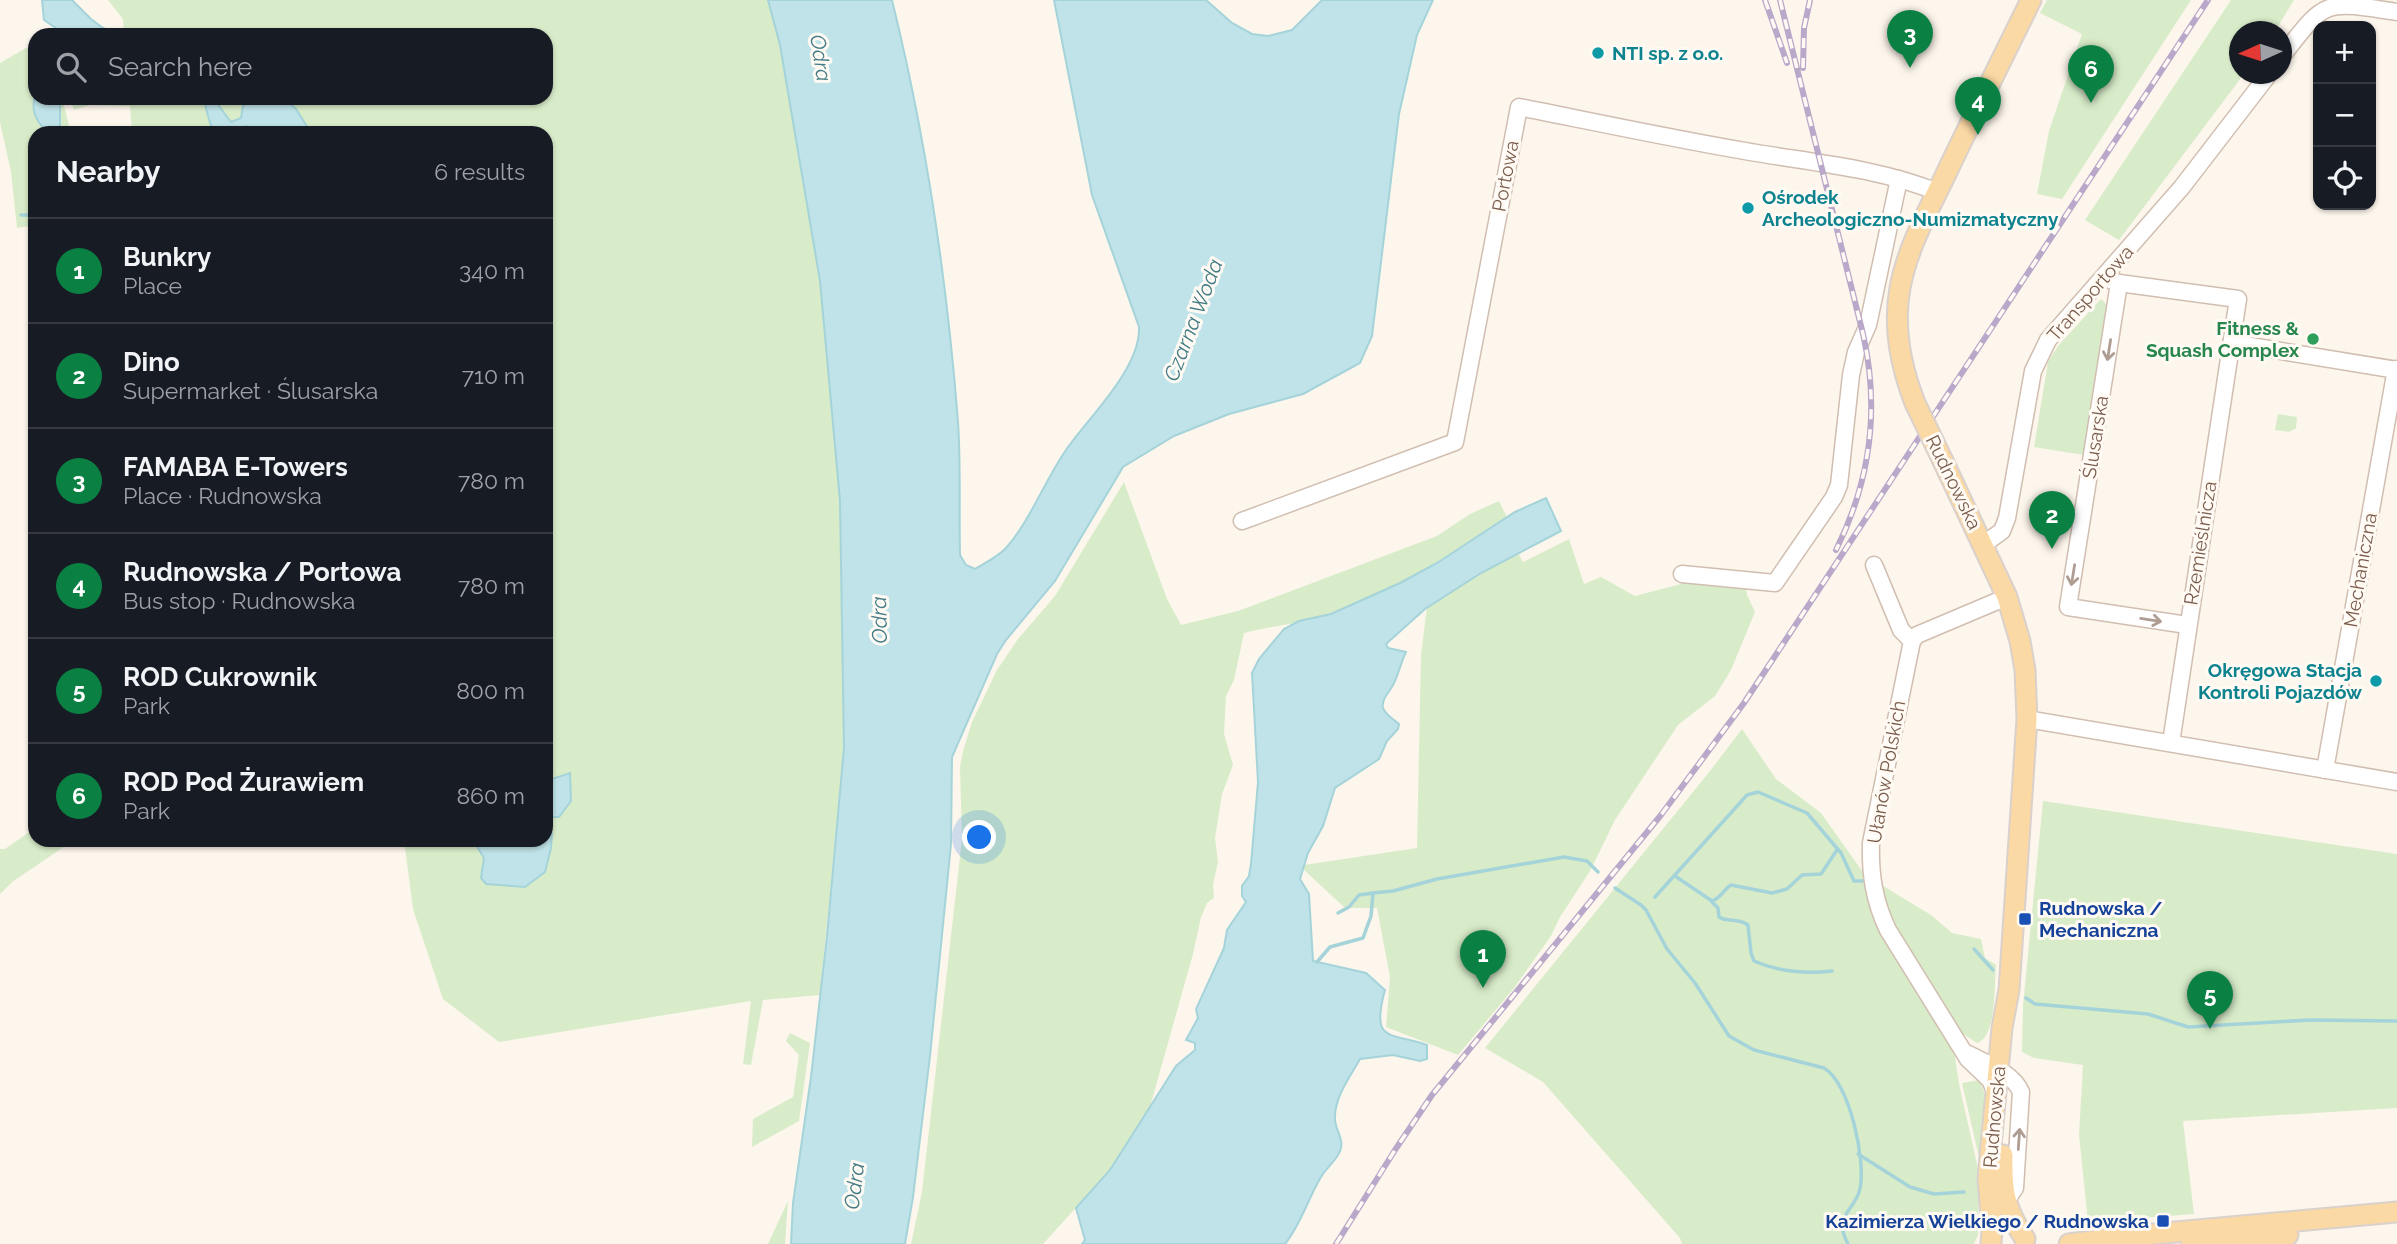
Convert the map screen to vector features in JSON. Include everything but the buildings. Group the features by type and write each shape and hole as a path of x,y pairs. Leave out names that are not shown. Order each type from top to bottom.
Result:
{"main road":[{"name":"Rudnowska","path":"1992,1244 1988,1178 2001,1080 2011,1042 2009,989 2027,719 2025,670 2007,597 1915,403 1901,358 1897,311 1905,266 1937,192 2031,0"},
{"name":"Rudnowska","path":"2009,989 2002,1028 2002,1181 2006,1202 2030,1242"},
{"path":"2069,1244 2397,1212"},
{"path":"2191,1244 2397,1225"},
{"path":"1992,1244 2009,1237 2030,1242"}],"street":[{"path":"2292,41 2321,6 2342,2 2397,12"},
{"name":"Transportowa","path":"1984,544 2002,531 2007,518 2033,371 2048,340 2112,281 2262,84"},
{"name":"Portowa","path":"1242,521 1455,442 1520,107 1899,180 1937,192"},
{"path":"1682,574 1775,583 1834,497 1843,470 1851,375 1856,352 1868,326 1899,180"},
{"name":"Rzemieślnicza","path":"2112,281 2238,299 2171,743"},
{"name":"Ślusarska","path":"2112,281 2068,607 2187,625"},
{"path":"2232,343 2397,370"},
{"name":"Mechaniczna","path":"2325,771 2397,370"},
{"path":"1874,565 1901,630 1912,641 1917,635 2007,597"},
{"name":"Ułanów Polskich","path":"1912,641 1871,843 1874,892 1878,910 1888,930 1973,1066 1990,1080 2001,1080"},
{"path":"2027,719 2397,782"},
{"path":"1961,1048 1970,1052 1982,1052 1993,1045 2002,1028"}],"green space":[{"path":"108,0 768,0 780,45 820,281 840,483 844,748 820,995 763,1000 751,1065 743,1064 751,1001 499,1042 443,999 413,909 405,847 553,847 553,126 131,126 130,106 90,105 553,105 553,28 124,28 123,19"},
{"path":"2047,0 2191,0 2062,199 2037,194 2049,131 2082,34 2040,13"},
{"path":"2231,0 2294,0 2281,21 2229,21 2229,84 2236,84 2119,240 2085,220"},
{"path":"26,48 28,105 64,105 69,126 28,126 28,226 17,228 11,172 0,122 0,63"},
{"path":"72,105 90,105 74,110"},
{"path":"2101,299 2107,305 2084,455 2034,447 2048,362 2058,346"},
{"path":"2278,414 2297,417 2296,428 2289,432 2275,430"},
{"path":"1124,482 1167,599 1181,625 1238,611 1437,536 1470,514 1499,501 1507,517 1423,570 1379,594 1311,620 1244,633 1234,680 1226,696 1224,734 1233,765 1222,794 1215,838 1218,862 1213,884 1214,898 1207,903 1201,917 1150,1107 1110,1170 1043,1244 911,1244 922,1192 962,839 960,767 963,751 972,722 997,670 1018,639 1055,596"},
{"path":"1569,539 1584,584 1601,577 1635,596 1681,584 1681,581 1746,586 1755,612 1731,670 1715,696 1678,725 1615,820 1590,871 1551,936 1514,988 1458,1055 1386,1027 1390,977 1377,908 1345,908 1303,869 1304,865 1417,848 1421,655 1427,607 1518,553 1523,562"},
{"path":"1742,729 1776,779 1821,813 1865,875 1931,915 1952,933 1981,939 1985,958 1996,965 1993,1009 1988,1031 1977,1043 1965,1035 1951,1047 1979,1173 1978,1235 1974,1244 1682,1244 1680,1238 1543,1082 1485,1048"},
{"path":"2043,801 2397,854 2397,1108 2183,1121 2194,1214 2088,1222 2079,1135 2083,1065 2034,1058 2022,1052 2023,1005"},
{"path":"28,833 28,847 64,847 12,882 0,894 0,849 5,849"},
{"path":"790,1033 810,1043 799,1121 752,1147 753,1119 793,1097 799,1055 786,1041"},
{"path":"1980,1080 1985,1095 1980,1162 1962,1083"},
{"path":"788,1201 785,1244 768,1244"}],"water":[{"path":"42,0 72,0 103,28 56,28 44,20"},
{"path":"768,0 892,0 925,157 948,316 959,439 960,555 966,565 975,569 1000,554 1015,537 1066,450 1123,375 1137,343 1139,327 1092,195 1054,0 1206,0 1232,23 1252,34 1268,36 1292,30 1322,0 1433,0 1417,35 1399,114 1372,336 1360,363 1303,394 1229,414 1174,436 1123,467 1055,581 997,654 952,757 951,844 930,1056 905,1244 791,1244 793,1203 827,936 844,748 840,501 820,281 780,45"},
{"path":"34,105 60,105 60,126 41,126"},
{"path":"205,105 218,105 231,122 241,118 244,105 292,105 307,126 211,126"},
{"path":"1546,498 1561,531 1481,573 1425,609 1386,644 1388,648 1406,652 1383,704 1386,712 1399,724 1398,729 1387,741 1379,759 1335,788 1323,826 1308,853 1300,879 1309,894 1313,961 1366,973 1385,990 1381,1007 1382,1028 1394,1036 1427,1045 1427,1059 1420,1061 1393,1055 1360,1059 1343,1088 1335,1111 1340,1151 1321,1177 1296,1228 1285,1244 1082,1244 1085,1240 1076,1208 1110,1170 1176,1066 1195,1050 1195,1043 1186,1040 1198,1018 1196,1009 1224,948 1227,930 1246,902 1242,896 1242,886 1249,876 1251,864 1258,782 1252,673 1259,659 1284,629 1299,621 1331,614 1400,583 1437,563 1515,512"},
{"path":"570,773 571,801 559,817 553,817 553,779"},
{"path":"477,847 551,847 545,872 525,887 486,884 481,878 484,858"}],"waterway":[{"path":"21,215 28,215"},
{"path":"1655,897 1747,795 1758,792 1807,813 1841,853 1854,881 1864,881"},
{"path":"1675,876 1712,901 1731,885 1772,893 1787,889 1802,875 1821,874 1837,850"},
{"path":"1317,962 1330,947 1363,938 1371,916 1373,893 1564,857 1587,861 1598,872"},
{"path":"1615,888 1646,910 1667,949 1695,983 1729,1036 1754,1050 1824,1068 1833,1076 1848,1105 1861,1160 1860,1189 1842,1226 1848,1244"},
{"path":"1338,913 1349,907 1359,895 1373,893"},
{"path":"1712,902 1718,908 1719,917 1748,925 1754,961 1792,971 1832,971"},
{"path":"1974,949 1993,970"},
{"path":"2026,998 2035,1004 2148,1014 2188,1027 2310,1020 2397,1021"},
{"path":"1858,1154 1910,1187 1934,1194 1964,1192"}],"railway":[{"path":"1765,0 1787,63"},
{"path":"1780,0 1863,334 1871,390 1869,445 1864,472 1848,524 1836,550"},
{"path":"1803,68 1804,28 1810,0"},
{"path":"1336,1244 1432,1095 1661,815 1744,703 2208,0"}],"place":[{"name":"NTI sp. z o.o.","path":"1598,53"},
{"name":"FAMABA E-Towers","path":"1910,68"},
{"name":"ROD Pod Żurawiem","path":"2091,103"},
{"name":"Rudnowska / Portowa","path":"1978,135"},
{"name":"Ośrodek Archeologiczno-Numizmatyczny","path":"1748,208"},
{"name":"Fitness & Squash Complex","path":"2313,339"},
{"name":"Dino","path":"2052,549"},
{"name":"Okręgowa Stacja Kontroli Pojazdów","path":"2376,681"},
{"name":"Rudnowska / Mechaniczna","path":"2025,919"},
{"name":"Bunkry","path":"1483,988"},
{"name":"ROD Cukrownik","path":"2210,1029"},
{"name":"Kazimierza Wielkiego / Rudnowska","path":"2163,1221"}],"water label":[{"name":"Odra","path":"821,58"},
{"name":"Czarna Woda","path":"1193,320"},
{"name":"Odra","path":"879,620"},
{"name":"Odra","path":"854,1186"}]}
